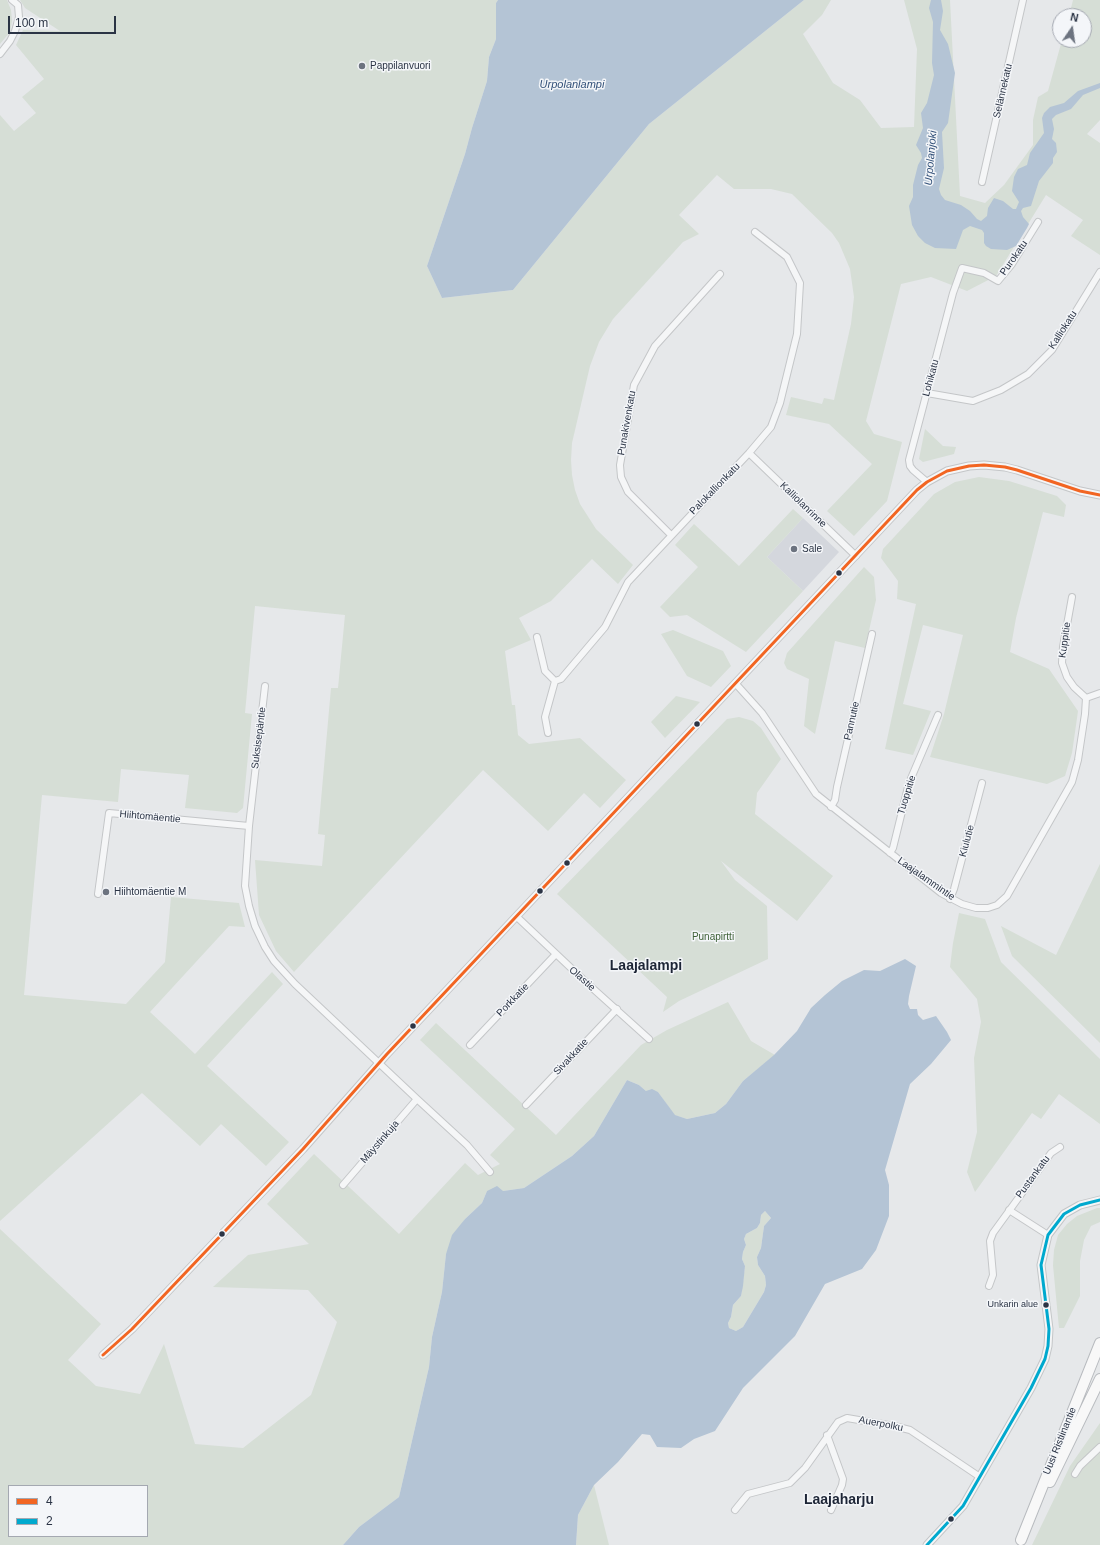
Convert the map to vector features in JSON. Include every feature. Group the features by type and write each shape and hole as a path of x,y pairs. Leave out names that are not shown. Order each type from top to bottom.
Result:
{"highway":[{"name":"Uusi Ristiinantie","path":"1019,1542 1100,1342"},
{"name":"Uusi Ristiinantie","path":"1019,1542 1100,1379"}],"street":[{"path":"0,54 13,36 19,17 18,5 12,0"},
{"name":"Selännekatu","path":"982,182 1023,0"},
{"name":"Purokatu","path":"962,268 984,274 998,281 1012,264 1038,222"},
{"name":"Palokallionkatu","path":"555,681 561,679 605,627 628,582 749,453 771,427 780,403 797,334 800,283 787,258 754,232"},
{"name":"Lohikatu","path":"927,482 913,470 910,466 909,460 953,293 962,268"},
{"name":"Kalliokatu","path":"927,393 973,401 1001,390 1028,374 1052,350 1100,272"},
{"name":"Punakivenkatu","path":"671,535 628,492 621,476 620,465 634,385 655,346 720,274"},
{"name":"Kalliolanrinne","path":"749,453 856,556"},
{"path":"103,1354 132,1330 303,1149 380,1063 917,490 927,482 947,471 969,466 994,465 1017,470 1080,491 1100,495"},
{"name":"Kuppitie","path":"1072,597 1063,647 1062,662 1067,677 1074,687 1086,698"},
{"name":"Pannutie","path":"831,807 836,800 837,786 872,634"},
{"path":"537,637 545,671 555,681 545,717 548,733"},
{"name":"Laajalammintie","path":"736,684 754,702 811,787 831,807 950,899 976,908 988,908 1001,902 1007,896 1072,782 1078,760 1086,698"},
{"name":"Suksisepäntie","path":"265,686 249,826 245,886 255,926 265,947 274,961 295,984 380,1063 417,1100 467,1144 490,1172"},
{"path":"1086,698 1100,693"},
{"name":"Tuoppitie","path":"890,853 893,848 908,783 938,715"},
{"name":"Kiulutie","path":"950,899 982,783"},
{"name":"Hiihtomäentie","path":"98,894 109,813 249,826"},
{"name":"Olastie","path":"517,917 649,1039"},
{"name":"Porkkatie","path":"470,1045 556,954"},
{"name":"Sivakkatie","path":"526,1105 617,1009"},
{"name":"Mäystinkuja","path":"343,1185 417,1100"},
{"name":"Pustankatu","path":"989,1286 993,1275 990,1241 993,1233 1051,1153 1060,1147"},
{"path":"927,1545 963,1506 1031,1388 1044,1359 1048,1346 1049,1329 1041,1265 1048,1235 1064,1214 1080,1205 1100,1200"},
{"path":"1009,1210 1048,1235"},
{"name":"Auerpolku","path":"735,1510 748,1494 790,1483 805,1468 827,1435 838,1422 847,1418 910,1430 980,1477"},
{"path":"827,1435 843,1479 842,1486 831,1510"},
{"path":"1075,1474 1080,1466 1100,1446"}],"shaded area":[{"path":"803,518 839,552 803,591 767,557"}],"green space":[{"path":"0,0 7,0 11,10 12,21 10,32 0,44"},
{"path":"20,0 498,0 496,3 496,39 489,57 487,81 465,154 427,266 442,298 513,290 649,124 804,0 831,0 822,15 803,34 833,83 860,100 881,128 914,127 917,49 904,0 950,0 960,196 985,203 1004,185 1033,145 1033,120 1038,97 1048,91 1060,48 1092,48 1092,8 1071,8 1073,0 1100,0 1100,120 1087,134 1100,143 1100,255 1071,236 1083,220 1046,195 996,276 967,291 931,277 901,284 866,421 874,434 902,442 887,501 854,536 827,511 872,464 829,424 786,415 791,397 822,404 824,398 834,400 851,324 854,297 850,269 839,243 832,233 792,194 771,189 734,189 717,175 679,215 699,234 683,242 613,319 599,342 590,366 572,443 572,475 580,504 596,529 633,565 618,584 592,559 551,601 519,618 531,640 505,651 512,705 515,705 518,735 529,744 580,738 626,780 600,808 584,793 548,831 483,770 294,972 276,951 259,915 255,860 322,866 325,835 318,834 331,688 338,688 345,615 255,606 245,713 252,714 243,808 237,813 185,808 189,775 121,769 118,802 42,795 24,995 126,1004 165,962 171,897 239,903 245,927 229,926 150,1012 195,1054 272,972 283,984 207,1066 289,1142 266,1166 221,1124 200,1146 142,1093 0,1221 0,115 14,131 36,113 22,97 44,79 16,45 23,30 60,31 25,8"},
{"path":"925,429 943,446 956,447 954,454 923,462 919,459"},
{"path":"979,477 1009,481 1057,496 1066,505 1064,517 1043,512 1016,618 1010,652 1049,669 1078,711 1072,753 1065,776 1047,784 930,757 944,714 963,635 923,625 903,704 931,711 913,755 885,749 916,604 897,599 898,581 881,558 883,549 934,494 955,482"},
{"path":"793,509 803,518 767,557 803,591 746,652 687,615 670,617 660,607 698,567 675,545 694,524 739,566"},
{"path":"864,567 874,577 876,600 865,648 835,641 815,734 804,726 809,679 787,669 784,663 787,653"},
{"path":"673,630 723,651 731,666 711,687 687,676 661,634"},
{"path":"676,696 700,702 665,738 651,722"},
{"name":"Punapirtti","path":"739,717 753,721 761,728 781,759 757,793 755,814 833,876 797,921 721,861 735,880 767,906 768,959 679,1001 663,1012 667,997 557,894 727,719"},
{"path":"1100,864 1100,1043 1012,956 1001,926 1056,955"},
{"path":"959,913 985,919 1001,962 1100,1059 1100,1124 1059,1094 1041,1119 1032,1113 975,1192 967,1172 977,1132 974,1058 981,1022 977,999 950,967"},
{"path":"728,1002 751,1041 775,1055 743,1081 726,1104 715,1113 687,1119 674,1115 658,1092 646,1091 639,1085 627,1080 594,1136 572,1156 524,1188 503,1191 487,1191 482,1203 465,1219 446,1254 442,1292 432,1337 429,1367 399,1497 359,1527 343,1545 0,1545 0,1229 101,1324 68,1360 96,1386 140,1394 164,1344 195,1444 243,1448 311,1395 337,1322 308,1290 213,1287 248,1255 309,1244 267,1204 314,1154 399,1234 465,1163 478,1175 500,1164 490,1155 515,1129 420,1040 436,1023 556,1135 641,1045 667,1030"},
{"path":"1100,1208 1100,1222 1091,1226 1084,1240 1080,1261 1080,1296 1064,1328 1059,1328 1053,1265 1054,1250 1058,1235 1067,1224 1077,1216"},
{"path":"765,1211 771,1218 764,1226 761,1248 757,1257 758,1265 765,1276 766,1285 764,1292 743,1327 736,1331 729,1328 728,1323 731,1317 733,1305 741,1296 745,1266 742,1259 746,1245 744,1239 746,1234 757,1228 760,1223 761,1215"},
{"path":"1100,1423 1100,1545 1032,1545 1070,1466"},
{"path":"594,1485 609,1545 576,1545 578,1515"}],"water":[{"name":"Urpolanlampi","path":"498,0 804,0 649,124 513,290 442,298 427,266 465,154 487,81 489,57 496,39 496,3"},
{"name":"Urpolanjoki","path":"931,0 941,0 943,11 940,30 948,44 955,73 948,123 942,132 944,168 939,189 945,200 961,205 981,221 987,216 988,208 994,198 1003,201 1013,209 1016,209 1019,202 1012,191 1014,177 1018,169 1027,165 1030,153 1044,133 1042,118 1044,113 1050,107 1064,103 1078,91 1100,83 1100,88 1083,95 1071,109 1056,115 1052,119 1054,129 1052,139 1056,143 1057,152 1053,158 1053,163 1039,181 1031,206 1023,208 1021,211 1023,217 1029,224 1027,228 1016,246 1007,250 991,249 986,246 984,243 984,233 982,230 970,226 963,230 956,249 935,248 925,243 918,236 912,225 909,206 913,197 913,185 918,165 922,158 916,145 923,128 921,113 927,103 934,75 932,63 933,22 929,8"},
{"path":"905,959 916,966 909,996 908,1004 910,1009 917,1009 918,1015 923,1020 936,1016 951,1040 931,1064 910,1084 885,1170 889,1185 889,1216 876,1250 862,1269 825,1284 795,1336 743,1388 715,1431 694,1439 681,1448 657,1447 650,1435 642,1434 618,1462 594,1485 578,1515 576,1545 343,1545 359,1527 399,1497 429,1367 432,1337 442,1292 446,1254 452,1235 465,1219 482,1203 487,1191 497,1186 503,1191 524,1188 572,1156 594,1136 627,1080 639,1085 646,1091 652,1089 658,1092 675,1115 687,1119 715,1113 726,1104 743,1081 774,1055 797,1031 811,1008 825,995 842,981 864,970 880,971","holes":["765,1211 771,1218 764,1226 761,1248 757,1257 758,1265 765,1276 766,1285 764,1292 743,1327 736,1331 729,1328 728,1323 731,1317 733,1305 741,1296 743,1286 745,1266 742,1259 746,1245 744,1239 746,1234 757,1228 760,1223 761,1215"]}],"transit line":[{"name":"4","path":"103,1355 132,1329 303,1149 387,1054 917,490 927,482 947,471 969,466 984,465 1017,470 1080,491 1100,495"},
{"name":"2","path":"927,1545 963,1506 1031,1388 1045,1359 1048,1346 1049,1329 1041,1265 1048,1235 1064,1214 1080,1205 1100,1200"}],"place":[{"name":"Pappilanvuori","path":"362,66"},
{"name":"Sale","path":"794,549"},
{"name":"Hiihtomäentie M","path":"106,892"},
{"name":"Unkarin alue","path":"1046,1305"}],"district":[{"name":"Laajalampi","path":"646,966"},
{"name":"Laajaharju","path":"839,1500"}]}
